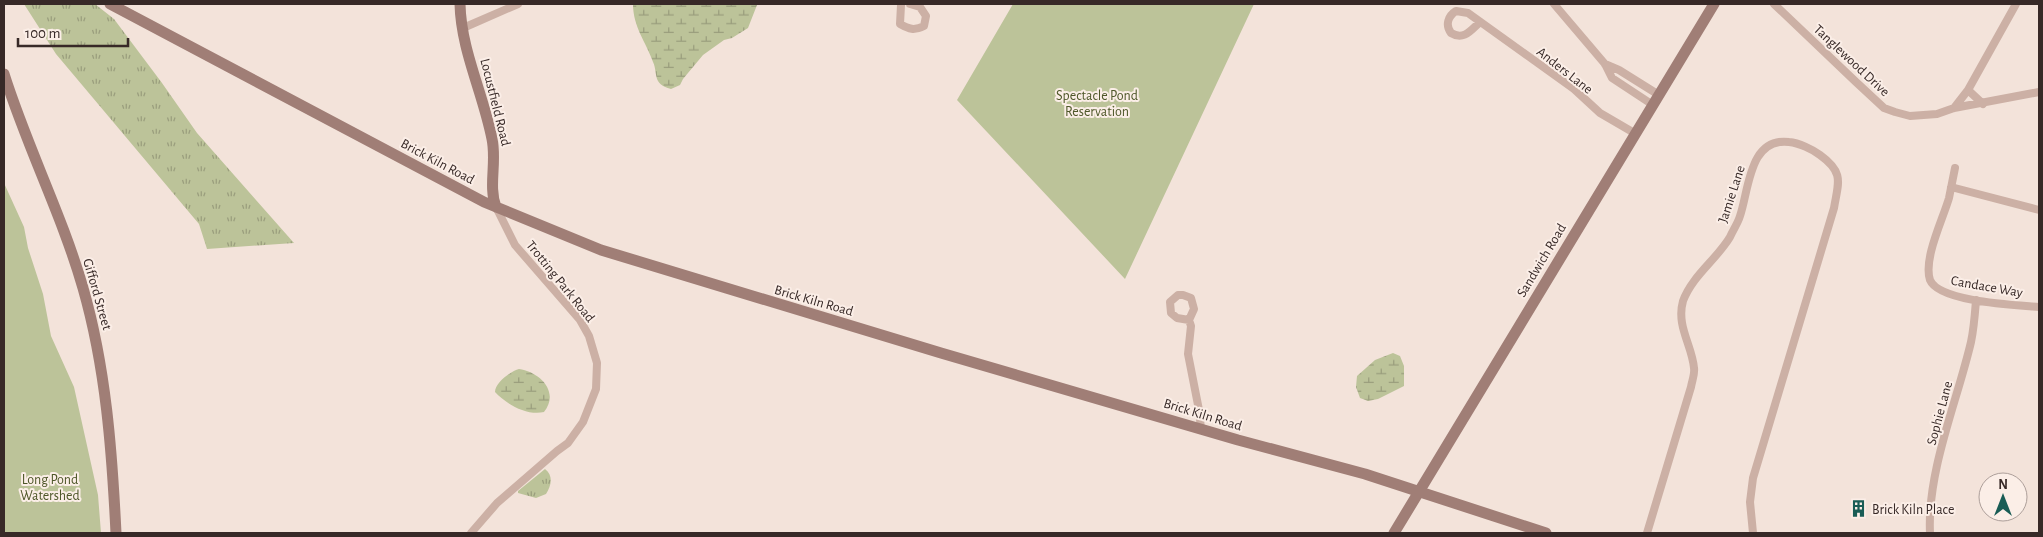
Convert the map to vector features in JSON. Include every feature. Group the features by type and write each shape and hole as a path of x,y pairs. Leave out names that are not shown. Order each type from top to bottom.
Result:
{"main road":[{"name":"Brick Kiln Road","path":"110,4 496,208 563,236 654,267 1201,429 1365,474 1418,493 1546,533"},
{"name":"Locustfield Road","path":"460,4 463,28 493,141 492,197 496,208"},
{"name":"Sandwich Road","path":"1394,533 1714,4"},
{"name":"Gifford Street","path":"4,74 13,104 64,233 83,288 95,334 109,424 116,533"}],"street":[{"path":"463,28 518,4"},
{"path":"902,4 900,24 906,29 918,29 926,23 926,16 920,7 910,4"},
{"path":"1554,4 1604,64 1612,78 1656,100"},
{"name":"Tanglewood Drive","path":"1774,4 1884,108 1910,116 1937,114 1954,108 2039,92"},
{"path":"1954,108 1968,90 2016,4"},
{"name":"Anders Lane","path":"1480,22 1574,89 1600,113 1636,134"},
{"path":"1604,64 1619,70 1656,100"},
{"path":"1968,90 1982,104"},
{"name":"Jamie Lane","path":"1647,533 1691,387 1694,369 1681,318 1684,301 1695,280 1728,239 1739,218 1757,158 1772,143 1786,142 1806,148 1821,156 1836,172 1839,183 1834,208 1753,478 1750,502 1753,533"},
{"name":"Candace Way","path":"1955,168 1928,266 1930,280 1939,290 1976,300 2039,307"},
{"path":"1951,187 2039,210"},
{"name":"Trotting Park Road","path":"472,533 497,503 556,451 568,443 584,422 596,389 597,362 589,336 580,320 515,245 496,208"},
{"name":"Sophie Lane","path":"1930,533 1933,488 1942,446 1972,340 1976,300"},
{"path":"1189,320 1188,359 1199,410 1201,429"}],"green space":[{"path":"24,4 95,4 114,19 197,133 294,243 207,249 199,224 56,54"},
{"path":"633,4 757,5 748,28 732,38 724,40 703,55 680,85 671,89 659,83 657,79 654,64 635,20"},
{"name":"Spectacle Pond Reservation","path":"1013,4 1254,4 1125,279 957,100"},
{"name":"Long Pond Watershed","path":"4,183 24,227 28,248 43,294 51,336 74,387 98,495 101,533 4,533"},
{"path":"1393,353 1400,356 1404,366 1404,386 1378,399 1368,401 1360,398 1356,387 1357,376 1375,360"},
{"path":"519,369 534,374 549,390 550,397 544,412 524,411 505,401 495,392 504,378"},
{"path":"545,469 551,478 546,494 536,498 518,493 518,491"}],"place":[{"name":"Brick Kiln Place","path":"1858,509"}]}
